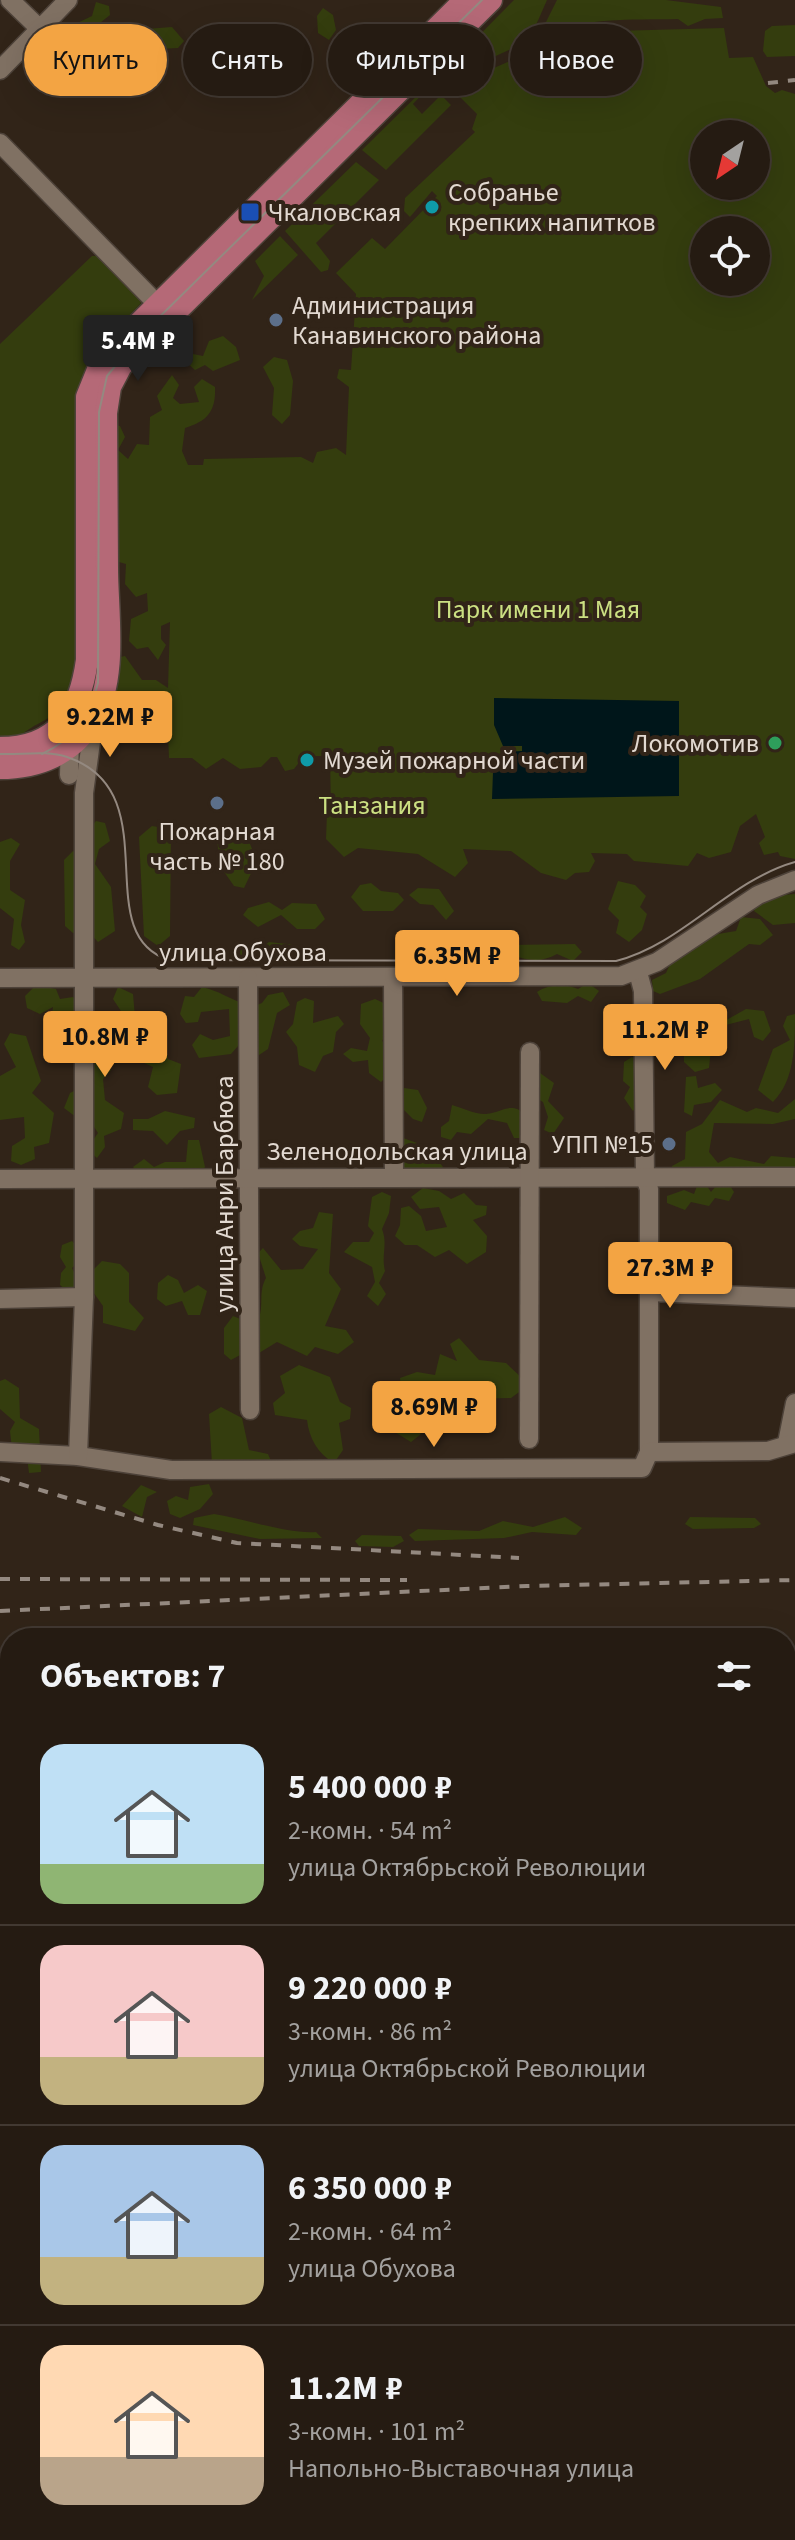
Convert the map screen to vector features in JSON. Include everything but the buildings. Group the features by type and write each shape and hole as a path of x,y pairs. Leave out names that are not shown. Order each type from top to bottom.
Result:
{"main road":[{"path":"338,138 465,0"},
{"path":"13,760 68,748 86,712 105,684 107,400 121,366 162,310 338,138 491,0"},
{"path":"13,760 86,712"}],"street":[{"path":"10,0 35,24"},
{"path":"45,24 68,0"},
{"path":"0,70 24,45"},
{"path":"0,143 162,310"},
{"path":"78,1456 84,1297 86,712"},
{"path":"47,737 88,761"},
{"path":"68,748 69,775"},
{"path":"13,760 69,775 84,793"},
{"name":"улица Обухова","path":"0,978 621,976 638,972 758,895 795,880"},
{"path":"0,1452 78,1456 171,1470 642,1468 649,1452 650,1292 643,991 638,972"},
{"name":"улица Анри Барбюса","path":"248,978 250,1410"},
{"path":"393,978 394,1176"},
{"path":"529,1439 530,1052"},
{"name":"Зеленодольская улица","path":"0,1179 795,1177"},
{"path":"650,1292 795,1298"},
{"path":"0,1299 84,1297"},
{"path":"649,1452 768,1451 791,1443 795,1403"}],"green space":[{"path":"514,0 547,0 536,24 510,24 510,50 494,57 494,24 490,24"},
{"path":"557,0 666,0 721,7 723,18 705,19 688,26 678,19 545,24"},
{"path":"96,2 109,6 110,15 99,24 75,24 92,16"},
{"path":"323,8 333,15 335,24 328,24 328,39 318,33 317,16"},
{"path":"795,25 795,56 767,57 763,51 765,31 772,26"},
{"path":"167,27 172,27 183,40 178,48 167,49"},
{"name":"Парк имени 1 Мая","path":"724,28 729,58 753,57 766,86 775,93 782,90 795,94 795,859 780,856 778,852 764,855 759,843 765,837 756,814 740,826 731,852 709,858 697,853 688,866 634,861 627,854 591,853 595,861 589,872 575,873 566,880 541,873 511,851 463,849 468,863 455,877 418,854 358,848 344,857 326,839 327,813 331,811 330,756 304,756 294,769 285,771 277,757 271,757 261,767 240,769 223,758 206,769 192,758 169,758 168,734 151,726 107,728 109,695 117,683 106,675 107,660 125,656 142,680 156,680 168,688 170,622 161,626 161,639 166,645 158,660 148,647 137,649 129,641 131,619 148,611 147,593 136,597 125,584 126,564 112,560 111,424 120,426 125,437 118,450 128,459 137,444 149,445 150,417 162,410 157,396 172,375 179,385 173,398 180,404 199,402 194,387 202,379 215,387 214,403 209,414 185,428 182,451 188,465 203,465 204,459 301,457 313,463 317,452 336,448 346,455 349,387 337,378 339,369 351,370 356,294 336,273 372,238 385,249 437,196 432,191 410,217 404,211 405,198 475,132 472,129 477,114 459,96 494,96 494,68 510,61 510,96 642,96 642,30"},
{"path":"417,96 421,96 413,104 422,114 440,96 451,105 386,170 362,150"},
{"path":"356,162 379,180 316,243 330,261 328,270 321,272 285,231"},
{"path":"280,236 298,255 252,300 264,276 255,261"},
{"path":"92,256 100,256 139,295 141,303 92,355 80,390 82,668 60,709 26,731 18,740 0,739 0,344"},
{"path":"223,336 236,347 240,360 213,371 205,365 195,370 186,362 193,354 203,356 209,341"},
{"path":"274,357 287,360 293,381 290,415 282,424 272,415 274,388 263,367"},
{"path":"96,821 105,823 110,841 99,849 95,864 111,887 115,931 98,942 86,929 73,933 65,926 64,860 73,851 81,856 94,847 90,828"},
{"path":"152,826 171,829 170,936 158,946 144,936 139,837"},
{"path":"226,829 250,844 257,861 244,888 234,886 220,866 216,830"},
{"path":"11,838 20,844 10,861 10,890 25,900 21,925 25,942 19,950 11,945 14,919 0,908 0,842"},
{"path":"618,881 635,885 646,896 640,907 647,914 642,930 629,942 616,933 619,920 608,909"},
{"path":"371,883 381,891 398,893 404,900 393,911 363,911 351,897 360,885"},
{"path":"418,888 439,889 454,911 446,920 433,905 420,904 409,895"},
{"path":"795,894 795,923 773,925 754,911 760,897"},
{"path":"269,902 282,910 292,903 316,904 325,919 315,929 297,929 281,915 258,927 243,915 248,908"},
{"path":"741,917 760,919 773,935 760,945 749,944 700,979 660,994 653,991 652,980 666,973 686,946 703,938 736,931"},
{"path":"435,934 450,934 453,946 575,944 582,952 573,961 557,954 534,960 510,954 501,964 420,965 412,956 421,949 432,950"},
{"path":"269,942 297,945 303,956 295,963 271,964 262,954 258,959 238,959 231,950 239,944 260,949"},
{"path":"588,983 599,991 591,1002 578,996 567,1003 542,1001 537,992 557,985 578,989"},
{"path":"36,985 56,989 60,999 73,997 83,1010 77,1027 62,1031 51,1022 53,1007 40,1014 27,1008 25,996"},
{"path":"118,987 133,994 135,1017 143,1022 146,1039 164,1038 168,1059 181,1064 177,1093 157,1095 148,1087 153,1067 133,1058 133,1039 119,1032 123,1014 113,999"},
{"path":"202,987 245,1004 245,1038 231,1054 199,1058 192,1045 200,1034 213,1040 230,1036 229,1009 201,1012 198,1022 186,1023 180,1014 185,996 194,997"},
{"path":"283,992 290,1005 277,1013 268,1049 259,1055 251,1048 251,1007 262,1003 268,995"},
{"path":"305,998 314,1001 313,1023 338,1016 344,1024 336,1032 333,1052 323,1056 315,1072 299,1065 297,1047 286,1032 293,1024 297,1002"},
{"path":"375,999 386,1004 387,1032 382,1041 389,1047 389,1074 381,1082 369,1073 368,1060 353,1062 343,1054 351,1048 367,1051 370,1038 360,1024 361,1004"},
{"path":"746,1009 764,1011 771,1031 763,1041 754,1037 749,1019 718,1027 703,1038 711,1049 709,1068 695,1072 684,1062 684,1051 656,1053 648,1042 655,1030 670,1026 682,1030 699,1019 721,1023"},
{"path":"795,1014 790,1073 773,1102 758,1090 773,1049 790,1040 783,1026 787,1016"},
{"path":"10,1033 26,1036 41,1081 32,1093 54,1113 49,1143 34,1147 35,1159 21,1165 11,1161 12,1146 25,1138 24,1117 0,1120 0,1076 16,1067 4,1044"},
{"path":"93,1033 101,1034 101,1062 111,1070 103,1079 105,1100 124,1113 121,1129 104,1136 105,1147 97,1158 87,1149 98,1133 89,1119 76,1117 64,1108 70,1093 86,1085 93,1064"},
{"path":"632,1057 640,1062 642,1101 633,1111 624,1098 630,1087 623,1081 624,1062"},
{"path":"540,1073 554,1083 548,1101 564,1118 553,1134 544,1130 548,1117 543,1102 528,1093 528,1081"},
{"path":"696,1076 698,1088 715,1083 722,1090 711,1102 694,1105 692,1116 684,1112 686,1077"},
{"path":"404,1088 418,1090 427,1108 422,1122 413,1119 400,1106"},
{"path":"795,1099 795,1119 773,1124 714,1123 709,1152 718,1163 730,1157 764,1164 771,1156 795,1158 795,1179 673,1173 672,1166 685,1159 686,1132 702,1124 720,1100 747,1112 756,1108 778,1113"},
{"path":"452,1105 482,1114 515,1108 525,1114 538,1109 540,1118 524,1138 514,1138 507,1123 488,1119 471,1134 457,1132 451,1140 441,1137 441,1127 449,1121"},
{"path":"165,1111 195,1118 194,1128 180,1131 167,1145 153,1131 133,1130 133,1119 148,1119"},
{"path":"403,1138 417,1143 418,1158 437,1159 443,1167 438,1173 400,1170 405,1162 396,1155 395,1144"},
{"path":"188,1140 199,1140 205,1167 199,1176 141,1177 133,1167 144,1159 154,1167 165,1162 186,1162"},
{"path":"729,1184 734,1192 729,1201 715,1198 709,1206 691,1202 685,1210 667,1203 667,1196 684,1190 694,1194 697,1186 707,1186 711,1192 717,1185"},
{"path":"423,1188 439,1191 451,1199 464,1193 476,1205 487,1206 486,1215 473,1220 487,1236 486,1252 467,1264 449,1250 435,1257 417,1245 405,1245 395,1236 400,1225 401,1208 409,1206 421,1216 426,1231 447,1227 439,1207 420,1209 411,1197"},
{"path":"382,1192 391,1196 389,1213 382,1229 385,1271 379,1283 386,1294 378,1306 367,1296 375,1282 372,1267 344,1252 353,1242 369,1242 374,1233 368,1226 372,1197"},
{"path":"319,1212 333,1214 329,1273 341,1289 325,1326 346,1330 354,1342 338,1354 315,1347 307,1356 277,1342 259,1353 252,1351 266,1278 258,1253 263,1248 281,1270 303,1269 318,1249 300,1246 292,1239 300,1231 313,1228"},
{"path":"72,1241 79,1248 78,1262 72,1268 76,1276 75,1286 67,1291 60,1285 61,1273 66,1267 60,1257 62,1245"},
{"path":"102,1261 120,1264 129,1273 129,1302 144,1318 135,1331 103,1323 103,1306 91,1289 93,1270"},
{"path":"168,1275 178,1280 184,1293 198,1285 207,1291 200,1315 188,1315 182,1301 166,1306 157,1299 158,1283"},
{"path":"233,1316 243,1320 242,1354 231,1360 224,1354 224,1328"},
{"path":"459,1338 479,1360 506,1363 522,1378 522,1390 511,1398 467,1399 460,1408 430,1413 420,1435 411,1442 393,1431 392,1401 401,1392 400,1378 417,1372 435,1375 440,1354 457,1361 450,1344"},
{"path":"299,1365 330,1377 340,1402 351,1408 350,1419 339,1423 343,1450 334,1463 315,1445 307,1420 275,1415 273,1403 285,1393 280,1376"},
{"path":"5,1379 19,1388 20,1418 39,1429 41,1472 29,1473 27,1457 12,1449 10,1431 15,1422 0,1409 0,1381"},
{"path":"221,1407 242,1418 249,1450 268,1454 271,1461 212,1464 209,1414"},
{"path":"209,1484 213,1494 200,1509 180,1518 170,1514 167,1501 176,1496 188,1500 190,1487"},
{"path":"141,1485 157,1492 147,1497 142,1517 122,1506"},
{"path":"214,1514 280,1529 316,1532 322,1538 260,1539 193,1525 194,1518"},
{"path":"565,1517 582,1528 576,1535 532,1532 504,1538 415,1541 409,1535 418,1529 479,1531 503,1521 533,1527"},
{"path":"690,1517 755,1518 761,1524 754,1528 693,1529 685,1524"},
{"path":"362,1535 401,1536 404,1541 393,1547 359,1546 355,1541"}],"shaded area":[{"path":"494,698 679,701 679,796 492,799 493,772 503,752 522,751 522,746 503,746 494,725"}],"tram line":[{"path":"42,754 72,734 85,716 98,683 99,412 107,376 138,338 482,0"},
{"path":"0,754 59,755 98,775 115,800 123,830 133,922 145,945 169,960 616,961 663,941 748,883 795,862"}],"railway":[{"path":"768,83 795,80"},
{"path":"0,1478 158,1525 237,1543 519,1558"},
{"path":"0,1579 407,1580"},
{"path":"0,1611 527,1586 795,1580"}],"place":[{"name":"Собранье крепких напитков","path":"432,207"},
{"name":"Чкаловская","path":"250,212"},
{"name":"Администрация Канавинского района","path":"276,320"},
{"name":"Локомотив","path":"775,743"},
{"name":"Музей пожарной части","path":"307,760"},
{"name":"Пожарная часть № 180","path":"217,803"},
{"name":"УПП №15","path":"669,1144"}],"park label":[{"name":"Танзания","path":"372,805"}]}
